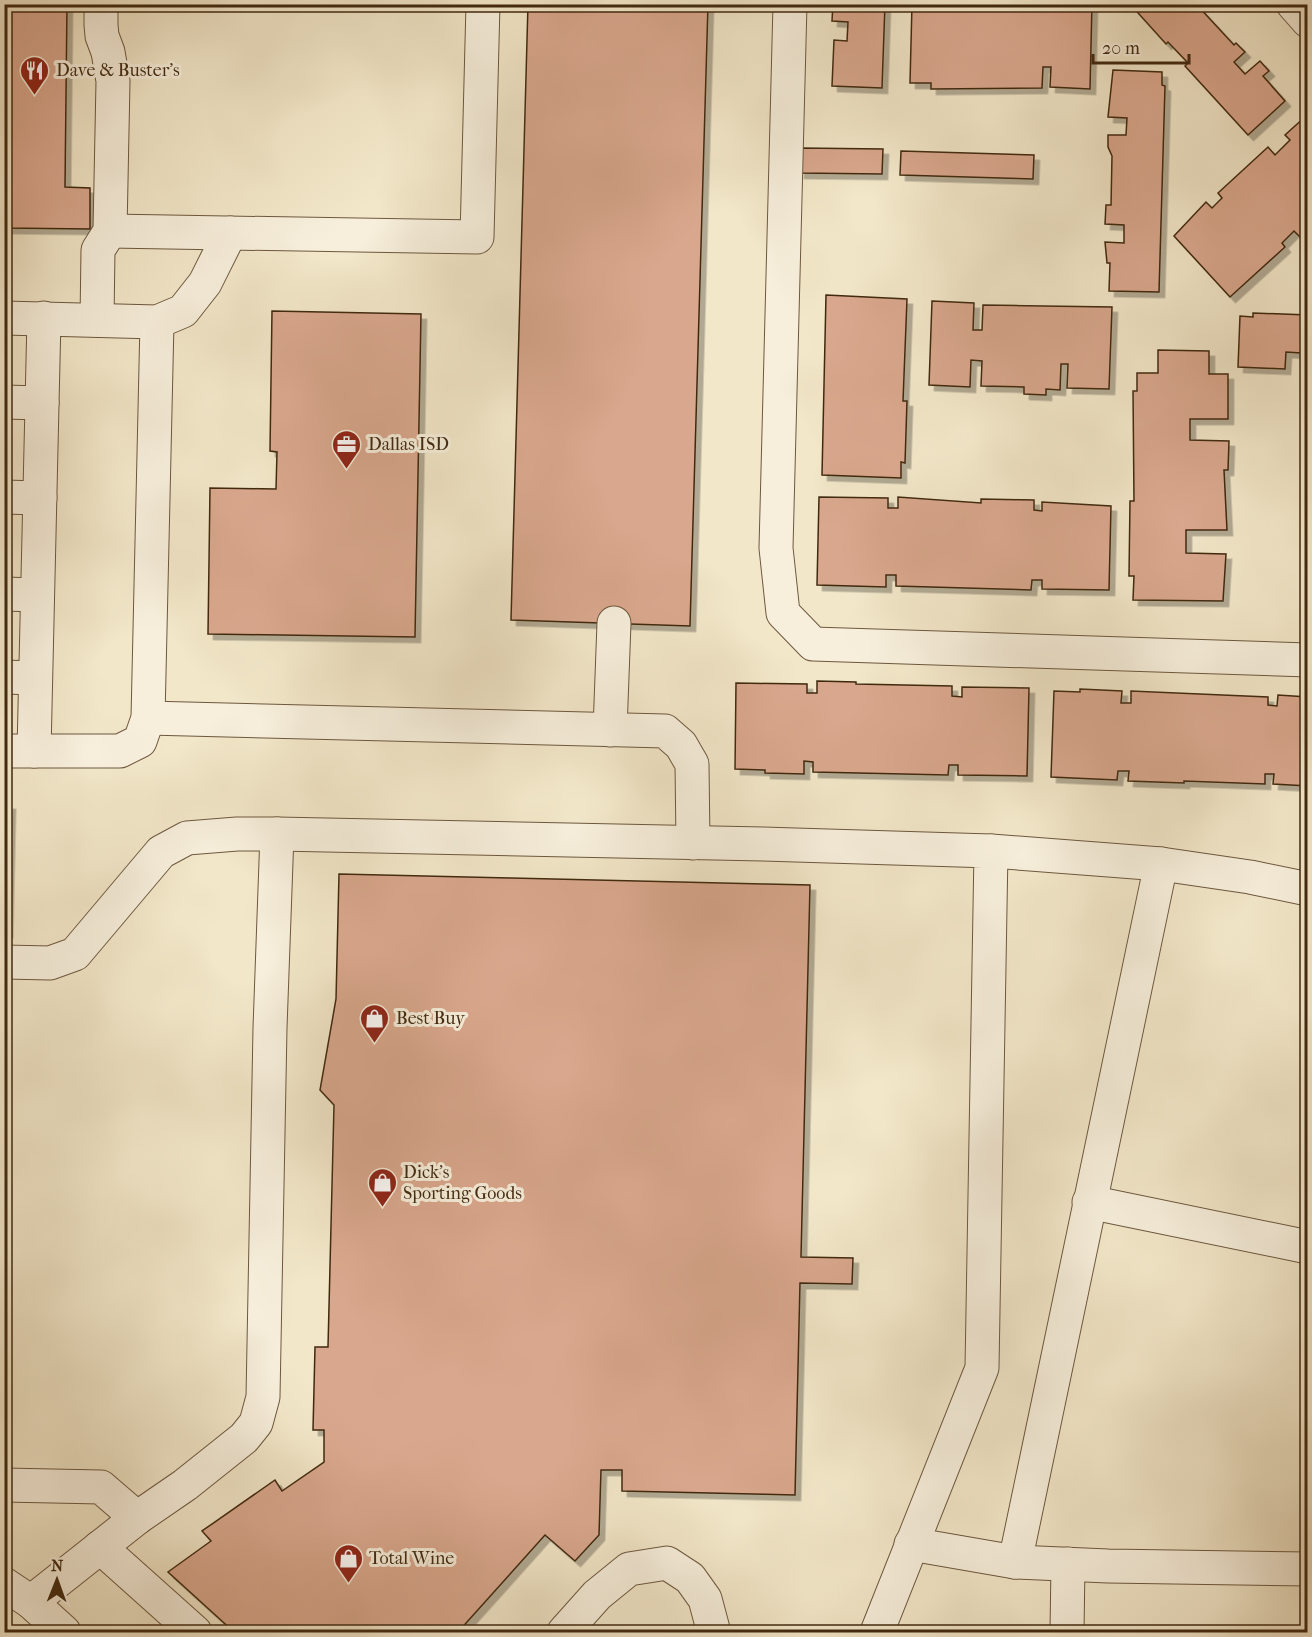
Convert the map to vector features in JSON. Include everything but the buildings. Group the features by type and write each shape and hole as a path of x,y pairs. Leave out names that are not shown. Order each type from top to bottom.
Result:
{"lane":[{"path":"97,320 98,250 110,231 113,81 100,25 101,4"},
{"path":"110,231 477,237 483,4"},
{"path":"790,4 776,548 783,613 813,644 1308,660"},
{"path":"1293,4 1308,21"},
{"path":"4,318 157,322 183,311 205,283 230,233"},
{"path":"44,318 37,595 20,677 19,751 120,751 140,741 148,718 157,322"},
{"path":"4,402 42,403"},
{"path":"4,497 40,498"},
{"path":"4,594 37,595"},
{"path":"610,730 614,623"},
{"path":"148,718 665,731 681,745 692,764 693,843"},
{"path":"4,962 50,963 75,954 160,852 187,838 237,834 991,851 1161,864 1308,889"},
{"path":"31,1602 137,1518 185,1485 243,1438 256,1423 263,1397 270,1038 277,834"},
{"path":"877,1632 981,1368 991,851"},
{"path":"1015,1562 1161,864"},
{"path":"1089,1202 1308,1247"},
{"path":"4,1485 101,1487 137,1518"},
{"path":"911,1544 1015,1562 1308,1569"},
{"path":"100,1547 195,1632"},
{"path":"564,1632 597,1595 629,1569 667,1563 690,1578 705,1599 711,1632"},
{"path":"1067,1632 1068,1564"},
{"path":"4,1584 31,1602 64,1632"}],"place":[{"name":"Dave & Buster's","path":"35,96"},
{"name":"Dallas ISD","path":"347,470"},
{"name":"Best Buy","path":"375,1044"},
{"name":"Dick's Sporting Goods","path":"382,1208"},
{"name":"Total Wine","path":"348,1584"}]}
